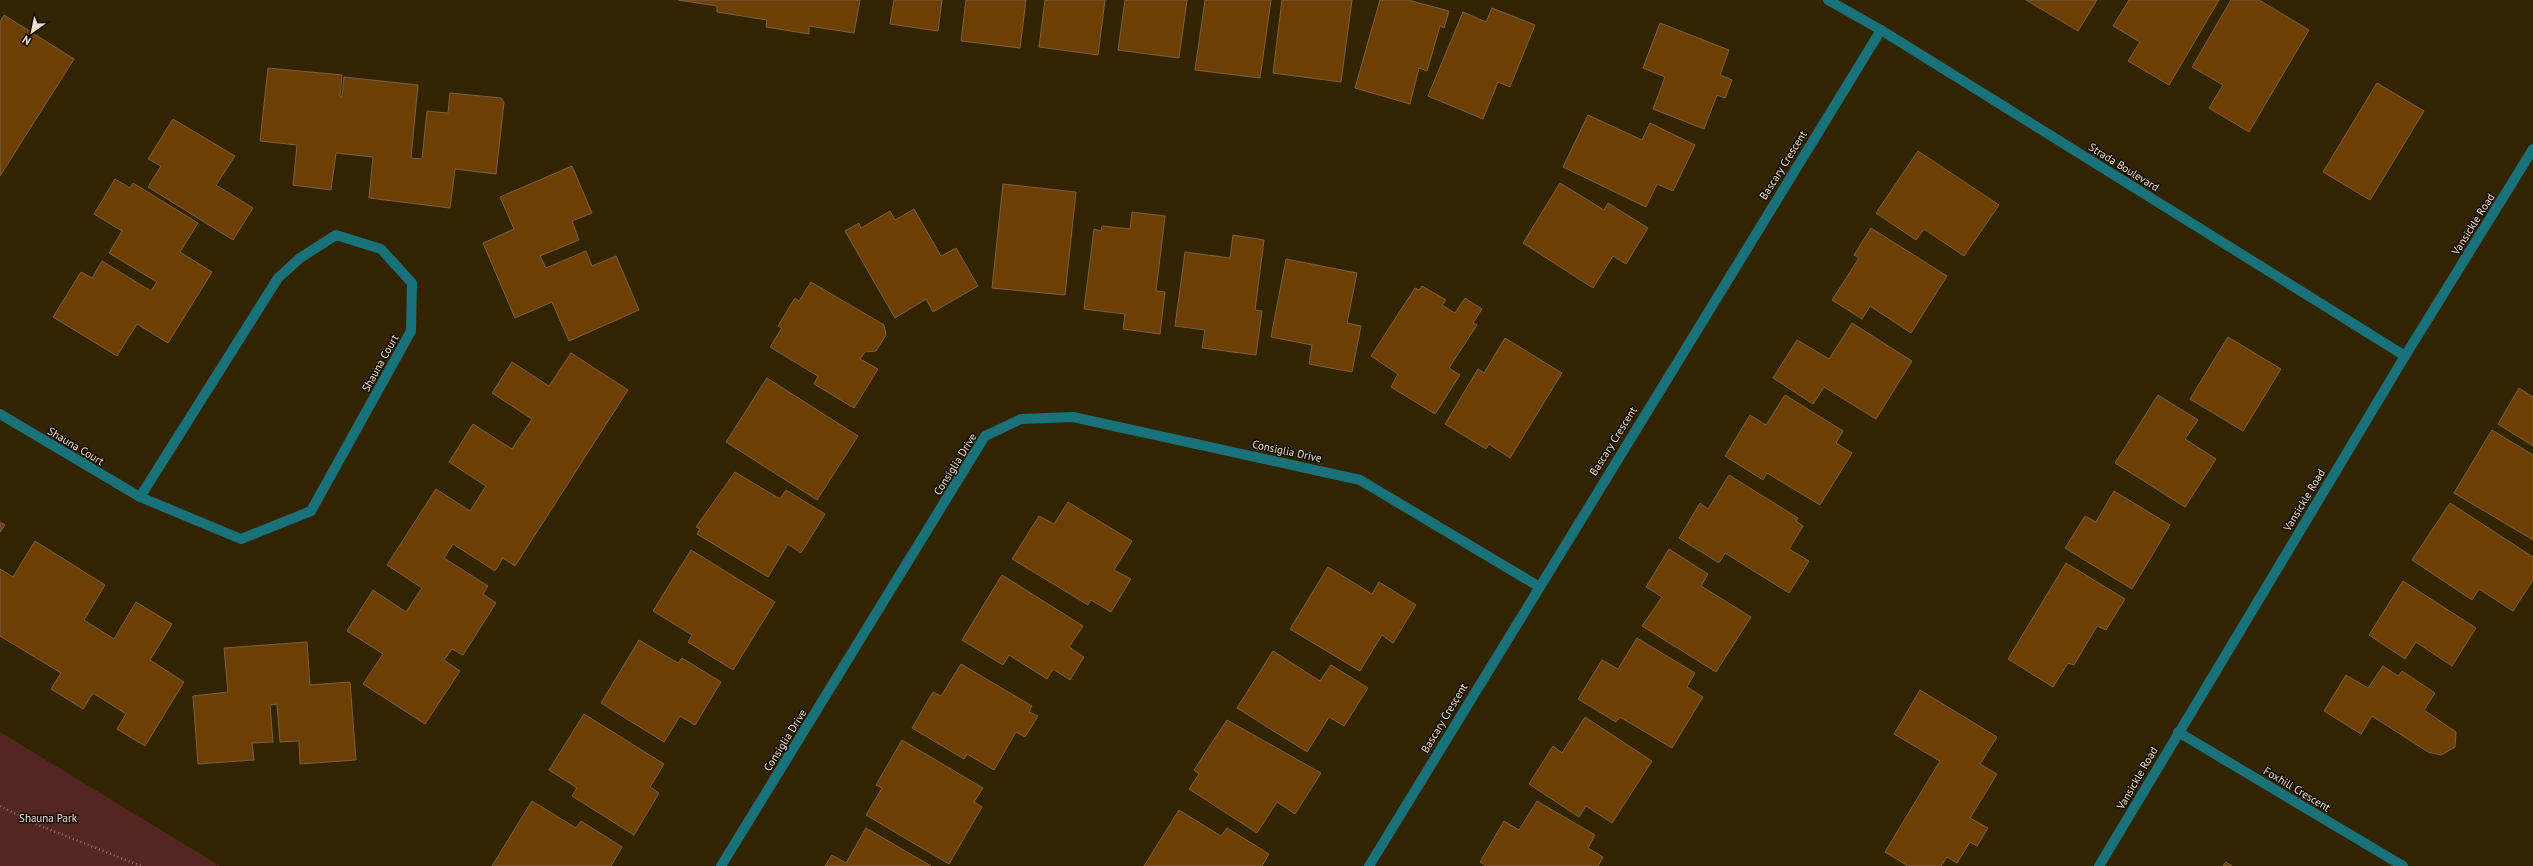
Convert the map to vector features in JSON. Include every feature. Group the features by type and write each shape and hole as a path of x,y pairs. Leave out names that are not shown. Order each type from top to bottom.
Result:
{"street":[{"name":"Strada Boulevard","path":"1828,0 1881,30 2405,356"},
{"name":"Bascary Crescent","path":"1368,866 1538,586 1881,30"},
{"name":"Vansickle Road","path":"2099,866 2178,732 2405,356 2533,149"},
{"name":"Shauna Court","path":"0,414 140,497 241,539 311,511 411,331 412,283 381,249 336,236 300,258 278,278 140,497"},
{"name":"Consiglia Drive","path":"721,866 985,436 1021,419 1073,417 1360,480 1538,586"},
{"name":"Foxhill Crescent","path":"2178,732 2403,866"}],"path":[{"path":"0,806 38,826 141,866"}],"green space":[{"name":"Shauna Park","path":"0,732 220,866 0,866"}],"building":[{"path":"678,0 860,0 854,33 809,26 809,34 766,27 767,20 717,12 717,6"},
{"path":"894,0 942,0 938,31 890,24"},
{"path":"966,0 1026,0 1020,48 961,41"},
{"path":"1045,0 1105,0 1098,55 1039,47"},
{"path":"1125,0 1187,0 1179,58 1118,50"},
{"path":"1205,0 1271,0 1260,78 1195,70"},
{"path":"1282,0 1352,0 1341,82 1273,73"},
{"path":"1380,0 1408,0 1449,11 1444,28 1440,26 1427,71 1419,68 1410,104 1355,88"},
{"path":"2026,0 2097,0 2078,31"},
{"path":"2129,0 2219,0 2169,85 2128,61 2140,42 2113,26"},
{"path":"2231,0 2259,0 2309,30 2249,132 2209,108 2223,85 2192,67"},
{"path":"1492,8 1535,25 1510,87 1498,82 1483,119 1428,96 1463,12 1486,22"},
{"path":"4,15 74,59 0,176 0,22"},
{"path":"1660,23 1729,50 1720,75 1732,80 1725,98 1717,95 1704,129 1653,109 1665,77 1643,68"},
{"path":"268,68 342,75 340,97 342,97 344,77 418,85 411,158 422,159 427,111 448,113 450,93 501,98 504,102 496,174 455,169 450,208 369,198 373,157 336,153 331,190 293,185 297,145 260,141"},
{"path":"2377,83 2424,111 2370,200 2323,172"},
{"path":"1588,115 1642,140 1650,123 1695,145 1673,191 1657,184 1646,207 1563,167"},
{"path":"173,119 235,156 216,185 253,208 233,240 148,187 161,166 148,159"},
{"path":"1918,151 1999,205 1964,256 1924,229 1916,240 1876,213"},
{"path":"572,166 592,213 572,221 579,240 540,256 546,268 586,251 592,266 616,256 639,310 569,341 552,302 515,318 483,243 514,229 500,197"},
{"path":"115,179 130,188 133,183 198,223 180,252 212,272 168,343 137,324 117,356 53,317 81,272 92,278 102,261 151,291 157,282 109,253 122,231 94,214"},
{"path":"1560,183 1604,210 1608,203 1648,228 1626,264 1613,256 1593,288 1523,243"},
{"path":"1003,184 1076,192 1065,295 992,288"},
{"path":"914,209 941,256 956,248 978,286 933,312 926,299 895,318 845,231 859,223 861,228 890,211 895,220"},
{"path":"1132,212 1165,216 1156,291 1165,292 1160,334 1123,329 1125,314 1084,309 1094,229 1101,231 1102,226 1130,229"},
{"path":"1871,228 1947,276 1911,333 1870,306 1862,319 1832,300 1859,258 1854,255"},
{"path":"1233,235 1264,240 1255,310 1262,311 1256,355 1202,348 1205,330 1175,326 1185,252 1230,258"},
{"path":"1286,259 1357,273 1347,323 1361,326 1352,372 1309,364 1312,345 1271,337"},
{"path":"811,282 884,325 886,335 876,351 865,352 860,359 878,369 854,408 814,384 818,376 770,347 782,328 778,326 795,298 799,301"},
{"path":"1422,286 1446,300 1442,305 1455,313 1465,298 1482,309 1473,323 1477,325 1449,368 1460,375 1435,414 1391,387 1398,374 1371,356 1415,288 1419,290"},
{"path":"1852,323 1912,361 1876,419 1824,387 1813,404 1773,378 1797,340 1829,359"},
{"path":"2228,337 2281,369 2243,431 2190,399"},
{"path":"1505,338 1562,373 1510,458 1489,444 1486,449 1445,424 1478,369 1484,373"},
{"path":"571,353 628,390 515,566 503,558 495,571 453,544 444,558 488,586 483,594 496,603 463,655 452,649 444,660 460,671 425,724 363,684 383,654 347,631 373,590 406,612 422,588 387,565 436,489 470,511 486,486 449,462 473,424 512,449 532,419 492,393 512,362 549,386"},
{"path":"767,378 858,436 817,500 726,442"},
{"path":"2519,388 2533,397 2533,446 2498,424"},
{"path":"1785,395 1843,431 1836,443 1852,453 1820,505 1767,473 1763,480 1725,456 1750,415 1766,425"},
{"path":"2158,395 2198,420 2185,439 2216,459 2185,507 2115,463"},
{"path":"2492,430 2533,455 2533,540 2454,493"},
{"path":"735,472 780,499 786,490 825,514 801,553 788,544 768,577 697,534 700,529 696,527"},
{"path":"1729,475 1798,518 1796,521 1803,526 1789,549 1809,561 1789,593 1725,553 1719,563 1679,538 1700,503 1708,509"},
{"path":"2114,491 2170,525 2132,589 2065,548 2085,516 2096,522"},
{"path":"1068,502 1132,541 1114,570 1131,579 1111,612 1091,600 1088,605 1012,559 1039,516 1054,524"},
{"path":"2450,503 2533,557 2533,580 2513,611 2479,589 2472,600 2412,560"},
{"path":"0,522 5,525 0,532"},
{"path":"35,541 105,585 84,620 114,639 136,602 172,624 150,660 184,682 145,746 117,729 126,714 93,693 83,709 51,689 61,673 0,636 0,569 13,577"},
{"path":"1669,549 1708,574 1701,586 1751,617 1716,672 1642,626 1662,597 1646,587"},
{"path":"691,550 775,602 733,670 688,642 692,635 653,611"},
{"path":"2066,563 2125,599 2106,630 2097,626 2074,665 2068,663 2053,687 2008,659"},
{"path":"1328,567 1372,594 1379,582 1416,605 1393,643 1382,635 1360,671 1290,629"},
{"path":"1002,575 1083,626 1069,647 1084,657 1070,680 1053,669 1047,679 1009,655 1003,665 962,640"},
{"path":"2403,581 2476,628 2452,666 2416,642 2405,659 2369,635"},
{"path":"1637,638 1695,673 1687,687 1703,697 1672,748 1620,717 1616,722 1578,699 1602,660 1618,669"},
{"path":"639,640 678,663 682,658 721,682 695,725 680,716 664,742 601,703"},
{"path":"307,642 310,685 350,682 356,760 300,764 299,741 280,742 277,704 270,705 273,742 252,743 254,760 198,764 193,696 228,692 224,648"},
{"path":"1273,651 1320,681 1331,665 1368,688 1344,726 1329,717 1307,752 1237,708"},
{"path":"961,664 1032,706 1029,712 1038,716 1025,737 1016,732 994,770 967,754 964,759 912,728 933,692 941,696"},
{"path":"2383,666 2398,676 2402,671 2435,693 2424,710 2456,732 2455,747 2441,755 2428,752 2372,716 2361,734 2324,711 2346,675 2368,688"},
{"path":"1920,690 1997,737 1980,764 1997,774 1970,818 1988,828 1977,846 1970,842 1957,863 1947,857 1941,866 1908,866 1885,852 1940,761 1894,734"},
{"path":"584,714 664,764 650,787 659,793 634,835 572,796 577,788 549,770"},
{"path":"1585,717 1652,761 1612,823 1586,806 1579,817 1529,784 1553,746 1562,753"},
{"path":"1227,720 1321,773 1295,814 1277,802 1257,833 1189,789 1199,774 1194,770"},
{"path":"902,740 983,788 974,802 982,807 949,864 866,815 882,788 876,785"},
{"path":"532,801 576,828 581,821 622,847 611,866 492,866"},
{"path":"1537,801 1595,835 1588,848 1603,857 1598,866 1486,866 1480,862 1504,821 1519,830"},
{"path":"1179,810 1221,836 1227,828 1269,854 1262,866 1144,866"},
{"path":"866,828 931,866 825,866 832,855 846,863"},
{"path":"2226,862 2232,866 2223,866"}]}
